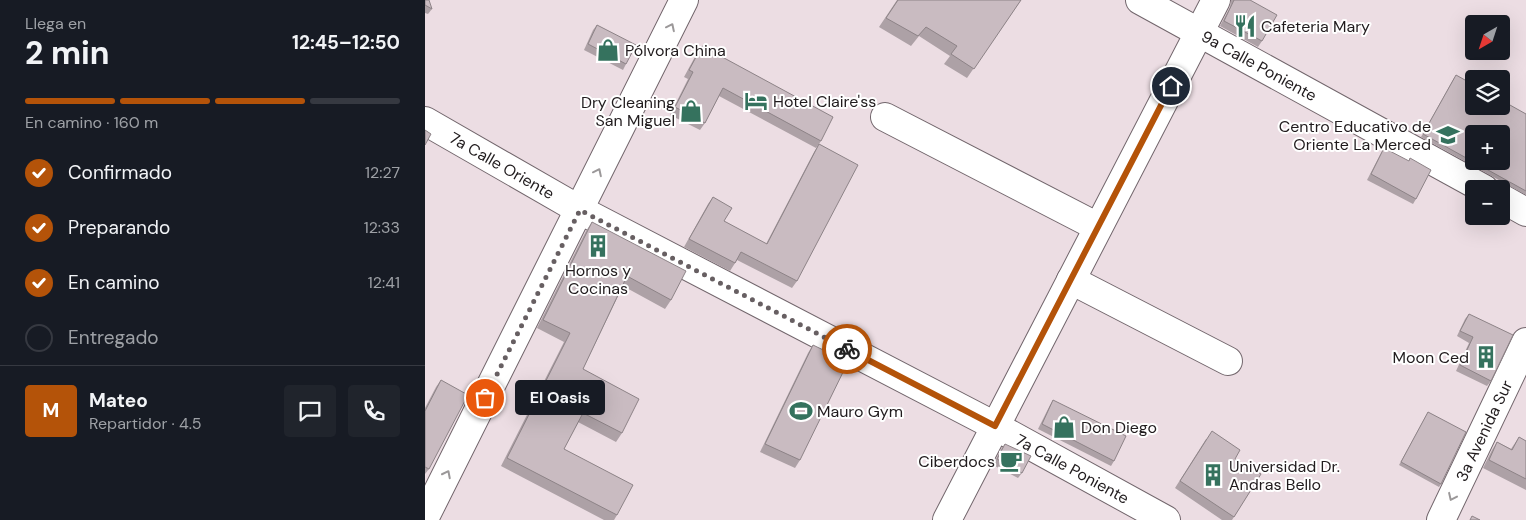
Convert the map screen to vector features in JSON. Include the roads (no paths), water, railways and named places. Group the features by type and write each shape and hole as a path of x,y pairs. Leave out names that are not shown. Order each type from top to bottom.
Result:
{"street":[{"path":"425,518 684,0"},
{"name":"9a Calle Poniente","path":"1140,0 1468,180"},
{"path":"947,520 1216,0"},
{"path":"885,117 1098,228"},
{"name":"7a Calle Oriente","path":"425,121 580,210"},
{"path":"1510,203 1526,212"},
{"name":"7a Calle Poniente","path":"580,210 995,426 1166,520"},
{"path":"1071,280 1228,361"},
{"name":"3a Avenida Sur","path":"1441,520 1526,342"}],"place":[{"name":"Cafeteria Mary","path":"1245,26"},
{"name":"Pólvora China","path":"608,50"},
{"name":"Hotel Claire'ss","path":"756,101"},
{"name":"Dry Cleaning San Miguel","path":"691,111"},
{"name":"Centro Educativo de Oriente La Merced","path":"1448,135"},
{"name":"Hornos y Cocinas","path":"598,246"},
{"name":"Moon Ced","path":"1486,357"},
{"name":"El Oasis","path":"485,398"},
{"name":"Mauro Gym","path":"801,411"},
{"name":"Don Diego","path":"1064,427"},
{"name":"Ciberdocs","path":"1011,461"},
{"name":"Universidad Dr. Andras Bello","path":"1213,475"}]}
